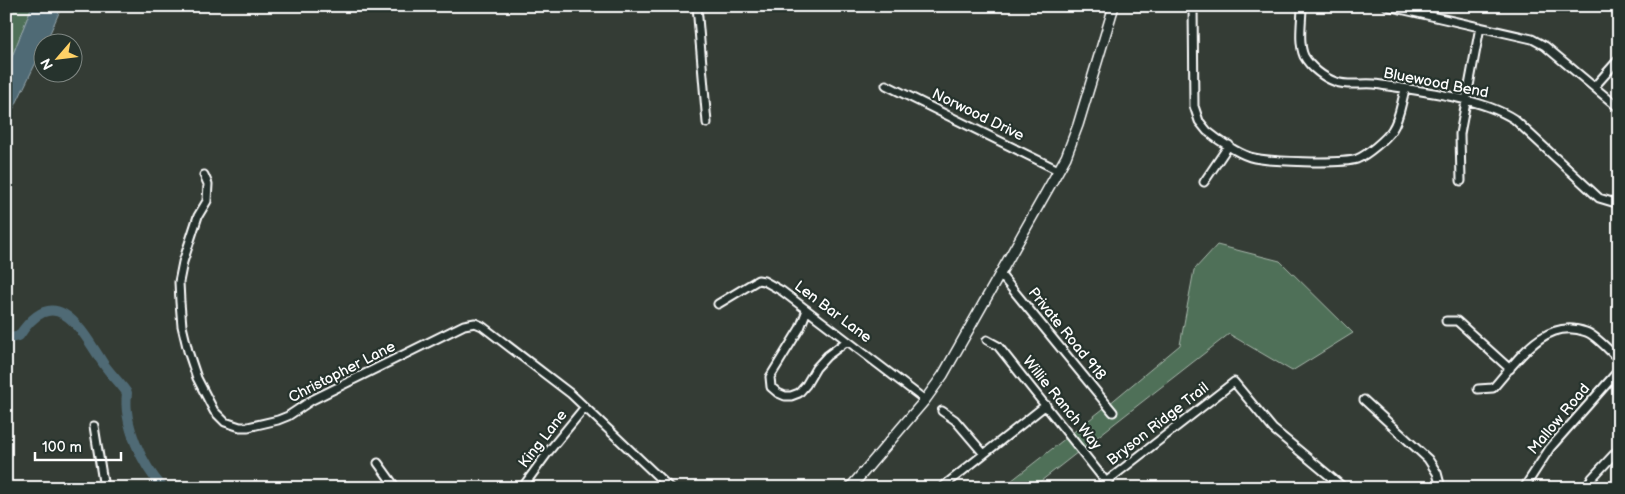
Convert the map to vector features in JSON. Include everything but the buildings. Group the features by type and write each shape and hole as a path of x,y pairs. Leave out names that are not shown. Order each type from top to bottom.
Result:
{"street":[{"path":"698,6 707,123"},
{"path":"850,488 925,400 942,375 1066,157 1078,125 1114,6"},
{"path":"1193,6 1194,98 1196,114 1203,127 1214,136 1248,156 1263,159 1340,162 1356,159 1368,152 1392,130 1399,115 1405,90"},
{"name":"Bluewood Bend","path":"1302,6 1304,56 1317,70 1331,80 1338,83 1372,84 1466,101 1500,110 1514,119 1598,198 1619,204"},
{"path":"1387,6 1532,39 1545,46 1619,108"},
{"path":"1612,6 1619,12"},
{"path":"1461,181 1460,134 1480,27"},
{"path":"1595,86 1619,59"},
{"name":"Norwood Drive","path":"886,85 1058,170"},
{"path":"1204,182 1229,145"},
{"name":"Christopher Lane","path":"204,175 208,184 207,201 198,216 183,262 179,282 180,302 184,334 197,378 214,411 225,422 240,427 248,427 288,416 312,400 469,323 482,326 572,394 670,488"},
{"name":"Private Road 918","path":"1000,274 1029,307 1038,322 1113,412"},
{"name":"Len Bar Lane","path":"718,304 754,282 764,281 782,291 925,400"},
{"path":"807,310 800,328 770,377 771,387 778,393 791,396 799,393 827,356 847,341"},
{"path":"1446,321 1457,321 1510,369"},
{"path":"1478,389 1493,388 1533,344 1549,332 1567,328 1588,332 1619,359"},
{"name":"Willie Ranch Way","path":"987,340 998,346 1108,485"},
{"name":"Mallow Road","path":"1524,488 1550,448 1619,370"},
{"name":"Bryson Ridge Trail","path":"1098,488 1108,485 1234,382 1273,429 1344,488"},
{"path":"1364,400 1428,459 1437,473 1441,488"},
{"path":"941,488 1046,405"},
{"name":"King Lane","path":"522,488 549,451 585,408"},
{"path":"942,412 955,420 984,454"},
{"path":"94,426 104,488"},
{"path":"1586,488 1592,478 1619,449"},
{"path":"378,463 396,488"}],"green space":[{"path":"6,6 32,6 6,72"},
{"path":"1217,245 1280,261 1353,333 1292,371 1229,334 1032,488 1002,488 1103,409 1180,345 1194,270"}],"water":[{"path":"32,6 62,6 50,32 32,32 32,71 6,121 6,72"}],"waterway":[{"path":"6,339 19,336 32,320 45,312 56,311 67,316 77,325 106,367 127,393 128,418 131,431 141,456 163,488"}]}
